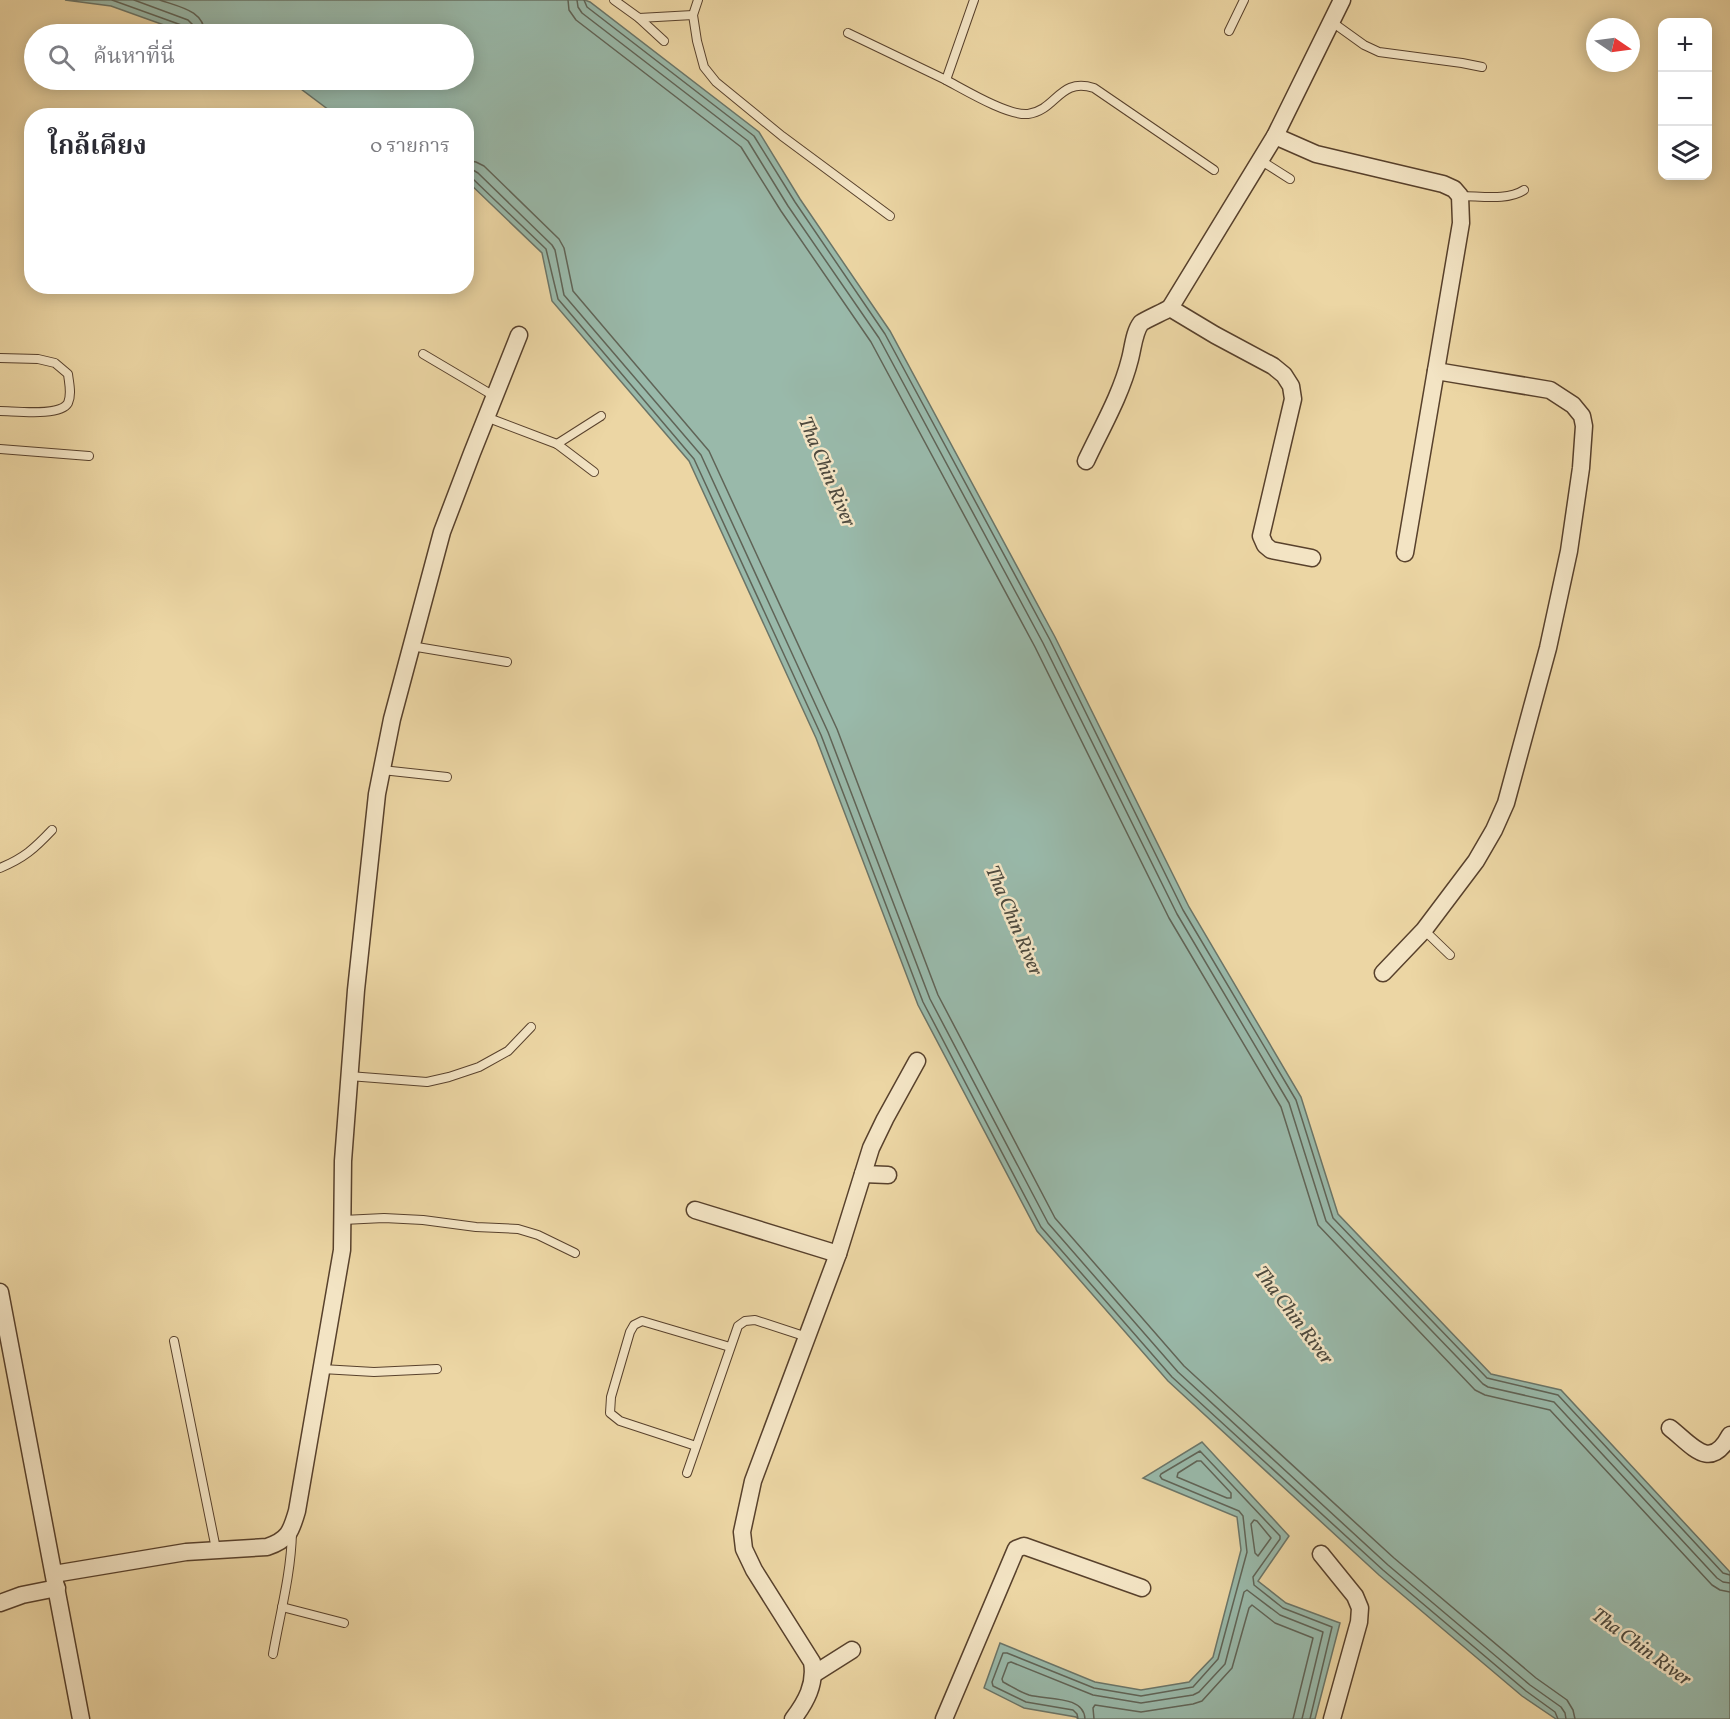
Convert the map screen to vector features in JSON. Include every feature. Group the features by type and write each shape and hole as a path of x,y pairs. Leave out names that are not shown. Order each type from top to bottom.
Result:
{"street":[{"path":"1086,461 1119,395 1135,335 1140,325 1170,308 1275,136 1342,0"},
{"path":"1275,136 1316,154 1443,184 1454,189 1460,196 1461,223 1406,553"},
{"path":"1170,308 1273,366 1292,386 1293,399 1261,536 1265,545 1271,550 1312,558"},
{"path":"0,1603 56,1580 147,1557 216,1549 267,1547 278,1544 292,1529 342,1250 343,1161 349,1076 377,794 392,719 442,532 519,335"},
{"path":"1383,973 1424,930 1476,861 1506,803 1548,648 1569,551 1581,468 1584,426 1582,416 1573,405 1550,390 1436,371"},
{"path":"793,1719 811,1689 814,1674 812,1662 754,1570 744,1549 742,1532 753,1481 838,1254 871,1148 917,1061"},
{"path":"863,1174 888,1175"},
{"path":"695,1210 838,1254"},
{"path":"0,1292 5,1346 56,1580 81,1719"},
{"path":"1670,1428 1701,1452 1710,1454 1717,1453 1730,1435"},
{"path":"944,1719 1016,1550 1024,1546 1142,1588"},
{"path":"1321,1554 1355,1596 1360,1608 1359,1622 1332,1719"},
{"path":"814,1674 852,1650"}],"lane":[{"path":"614,0 664,40"},
{"path":"698,0 693,15 704,67 716,82 782,136 890,216"},
{"path":"946,80 974,0"},
{"path":"1229,31 1244,0"},
{"path":"639,18 693,15"},
{"path":"1332,22 1364,45 1379,52 1482,67"},
{"path":"848,33 1000,107 1017,113 1029,114 1042,109 1071,86 1083,84 1089,86 1214,170"},
{"path":"1260,160 1290,179"},
{"path":"1460,196 1508,196 1524,190"},
{"path":"423,354 494,396"},
{"path":"0,358 38,359 55,363 68,374 70,391 68,403 59,411 0,411"},
{"path":"557,444 602,416"},
{"path":"486,417 557,444 594,472"},
{"path":"0,449 89,456"},
{"path":"411,646 507,662"},
{"path":"382,770 447,777"},
{"path":"0,868 34,850 52,830"},
{"path":"1424,930 1450,955"},
{"path":"349,1076 427,1082 449,1077 479,1067 508,1051 531,1027"},
{"path":"343,1220 384,1218 423,1220 476,1227 518,1229 538,1235 575,1253"},
{"path":"687,1473 738,1326 745,1321 755,1320 807,1337"},
{"path":"696,1446 620,1421 610,1413 611,1398 630,1332 634,1325 642,1321 730,1347"},
{"path":"174,1341 216,1549"},
{"path":"322,1369 374,1372 437,1369"},
{"path":"273,1654 291,1552 292,1529"},
{"path":"282,1607 344,1623"}],"water":[{"name":"Tha Chin River","path":"65,0 585,0 759,132 800,199 890,331 1055,637 1189,907 1301,1097 1338,1214 1491,1374 1561,1390 1730,1572 1730,1719 1556,1719 1522,1696 1379,1575 1168,1381 1037,1231 918,1005 816,738 689,461 552,301 542,253 474,188 474,108 326,108 302,90 474,90 474,24 161,24 111,6"},
{"path":"1202,1442 1289,1536 1258,1581 1286,1603 1340,1623 1315,1719 1078,1719 1024,1708 984,1688 1000,1643 1095,1682 1141,1690 1189,1682 1213,1657 1241,1550 1237,1517 1143,1478"}]}
